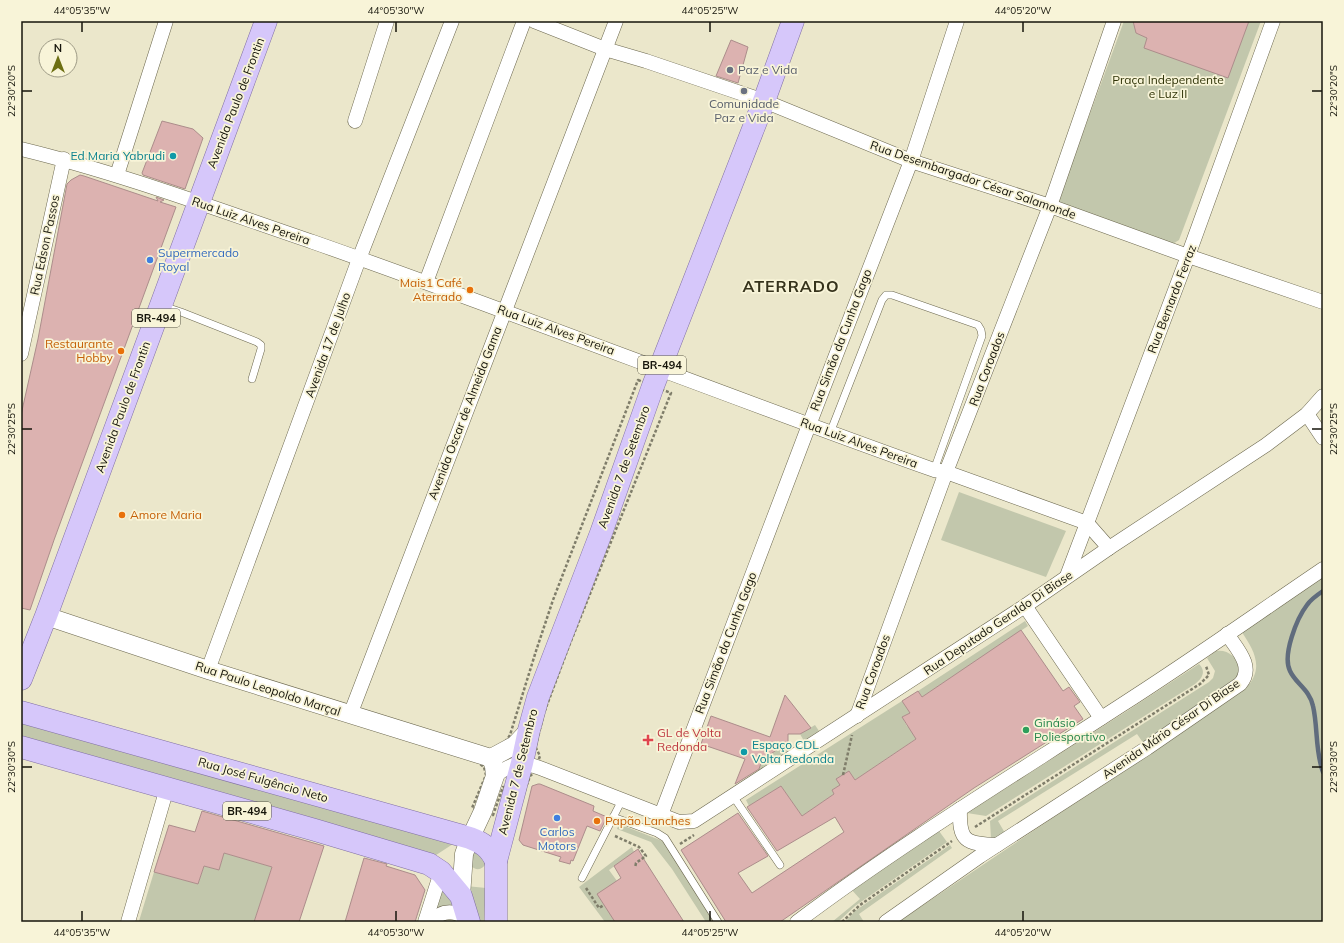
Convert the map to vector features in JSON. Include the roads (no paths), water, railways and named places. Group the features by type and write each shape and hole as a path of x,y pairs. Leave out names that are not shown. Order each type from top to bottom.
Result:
{"main road":[{"name":"Avenida Paulo de Frontin","path":"23,671 46,616 266,21"},
{"name":"Avenida 7 de Setembro","path":"496,922 496,861 532,720 545,678 601,533 660,369 764,101 793,21"},
{"name":"Rua José Fulgêncio Neto","path":"21,712 470,838 479,841 487,847 496,861"},
{"name":"BR-494","path":"21,747 424,862 441,872 461,896"},
{"name":"Avenida 7 de Setembro","path":"461,896 468,922"}],"street":[{"path":"117,175 166,21"},
{"path":"355,121 387,21"},
{"name":"Avenida 17 de Julho","path":"208,670 359,259 452,21"},
{"path":"426,282 524,21"},
{"name":"Rua Desembargador César Salamonde","path":"534,21 605,49 764,101 911,161 1050,206 1188,256 1323,302"},
{"name":"Avenida Oscar de Almeida Gama","path":"350,715 616,21"},
{"name":"Rua Simão da Cunha Gago","path":"661,815 911,161 957,21"},
{"name":"Rua Coroados","path":"857,716 940,471 1050,206 1114,21"},
{"name":"Rua Bernardo Ferraz","path":"1067,576 1188,256 1273,21"},
{"name":"Rua Luiz Alves Pereira","path":"21,149 64,159 117,175 426,282 830,433 1087,523"},
{"name":"Rua Edson Passos","path":"21,354 64,159"},
{"name":"Rua Deputado Geraldo Di Biase","path":"661,815 679,822 690,822 733,796 1025,606 1067,576 1266,445 1307,414 1323,396"},
{"path":"1307,414 1323,438"},
{"path":"1087,523 1109,548"},
{"path":"797,922 859,876 1199,654 1323,569"},
{"path":"1025,606 1101,718"},
{"name":"Rua Paulo Leopoldo Marçal","path":"46,616 208,670 487,756"},
{"name":"Avenida Mário César Di Biase","path":"886,922 997,845 1147,748 1240,684 1246,673 1246,664 1227,634"},
{"path":"532,720 515,745 487,756 494,766 495,776 508,768 522,763 540,768 661,815"},
{"name":"Avenida 7 de Setembro","path":"461,896 464,854 483,811 495,776"},
{"path":"128,922 167,788"},
{"path":"960,809 960,827 963,836 972,842 986,845 997,845"},
{"path":"425,922 441,872"},
{"path":"432,922 441,913 451,912 459,914 468,922"}],"lane":[{"path":"830,433 882,300 886,295 899,297 978,325 981,330 982,336 940,471"},
{"path":"160,306 181,312 257,342 261,345 252,379"},
{"path":"733,796 780,865"},
{"path":"582,878 622,800"},
{"path":"613,817 657,833 665,838 718,922"}],"waterway":[{"path":"1323,591 1310,601 1303,611 1295,627 1288,656 1290,671 1306,691 1313,706 1320,764 1323,772"}],"place":[{"name":"Paz e Vida","path":"730,70"},
{"name":"Comunidade Paz e Vida","path":"744,91"},
{"name":"Ed Maria Yabrudi","path":"173,156"},
{"name":"Supermercado Royal","path":"150,260"},
{"name":"Mais1 Café Aterrado","path":"470,290"},
{"name":"Restaurante Hobby","path":"121,351"},
{"name":"Amore Maria","path":"122,515"},
{"name":"Ginásio Poliesportivo","path":"1026,730"},
{"name":"GL de Volta Redonda","path":"648,740"},
{"name":"Espaço CDL Volta Redonda","path":"744,752"},
{"name":"Carlos Motors","path":"557,818"},
{"name":"Papão Lanches","path":"597,821"}],"district":[{"name":"ATERRADO","path":"791,286"}],"park label":[{"name":"Praça Independente e Luz II","path":"1168,87"}]}
